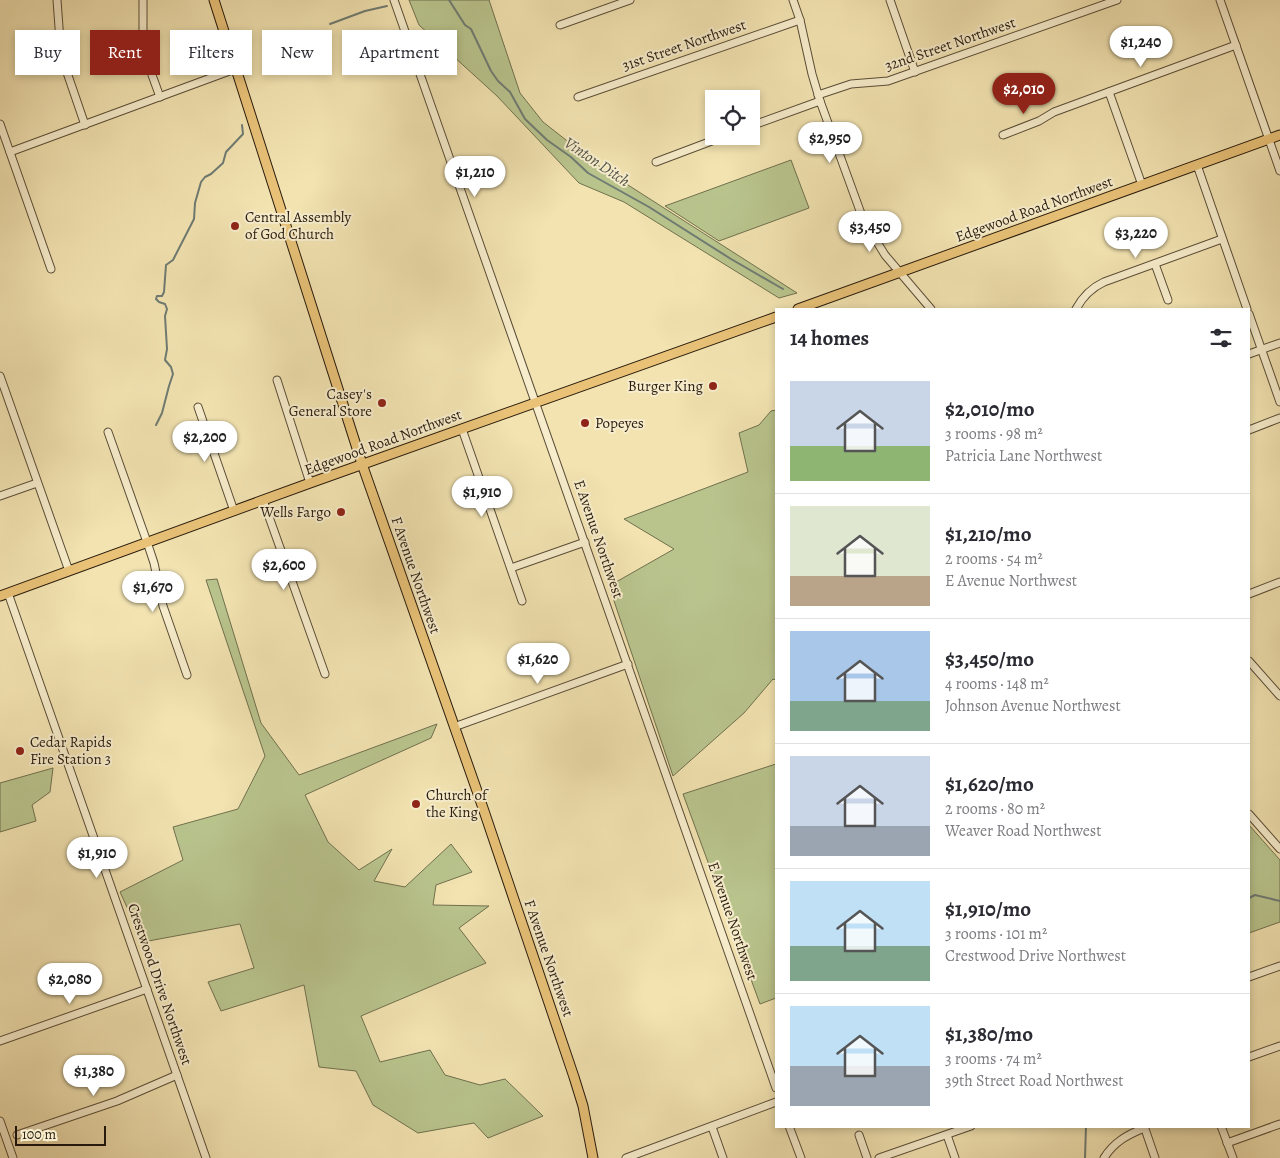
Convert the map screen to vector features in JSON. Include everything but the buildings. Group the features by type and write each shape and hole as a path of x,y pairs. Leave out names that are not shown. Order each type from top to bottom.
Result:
{"main road":[{"name":"F Avenue Northwest","path":"214,0 223,30"},
{"name":"F Avenue Northwest","path":"237,75 362,464 571,1068 583,1106 593,1158"},
{"name":"Edgewood Road Northwest","path":"801,308 1280,135"},
{"name":"Edgewood Road Northwest","path":"4,594 775,316"}],"street":[{"path":"57,0 61,55 85,125"},
{"path":"143,0 144,53 160,97"},
{"name":"E Avenue Northwest","path":"394,0 775,1085"},
{"path":"560,25 630,0"},
{"path":"793,0 800,20 819,98 863,219 878,245 930,308"},
{"path":"890,0 915,72"},
{"name":"32nd Street Northwest","path":"760,122 851,84 888,81 1117,0"},
{"path":"1220,0 1280,171"},
{"name":"31st Street Northwest","path":"578,97 800,20"},
{"path":"1003,135 1039,121 1054,112 1236,45"},
{"path":"10,152 221,75"},
{"path":"1109,92 1142,185"},
{"path":"0,124 51,269"},
{"path":"656,162 705,144"},
{"path":"1197,165 1247,308"},
{"path":"1077,308 1084,296 1093,287 1222,239"},
{"path":"1154,264 1168,300"},
{"path":"1250,317 1280,402"},
{"path":"1250,354 1280,344"},
{"path":"0,376 69,571"},
{"path":"278,380 310,483"},
{"path":"198,407 234,511"},
{"path":"1250,430 1280,418"},
{"path":"462,429 522,600"},
{"path":"108,432 154,563 162,606 187,675"},
{"path":"0,496 37,483"},
{"path":"263,500 325,674"},
{"path":"511,568 585,542"},
{"path":"1250,594 1280,582"},
{"name":"Crestwood Drive Northwest","path":"4,594 206,1158"},
{"path":"1250,662 1280,696"},
{"path":"454,727 628,664"},
{"path":"1250,815 1280,849"},
{"path":"1250,977 1280,966"},
{"path":"0,1041 147,989"},
{"path":"1250,1058 1280,1046"},
{"path":"17,1135 117,1102 177,1075"},
{"path":"626,1158 775,1102"},
{"path":"0,1121 13,1158"},
{"path":"1227,1143 1280,1124"},
{"path":"712,1126 723,1158"},
{"path":"791,1128 801,1158"},
{"path":"880,1158 964,1128"},
{"path":"1104,1158 1108,1150 1125,1136 1142,1128"},
{"path":"1144,1128 1155,1158"},
{"path":"1222,1128 1233,1158"},
{"path":"947,1134 955,1158"},
{"path":"859,1135 867,1158"}],"green space":[{"path":"409,0 489,0 520,93 543,122 603,169 797,293 779,298 624,202 579,183 497,96 457,60 457,30 424,30 419,25"},
{"path":"791,160 809,208 719,241 665,206"},
{"path":"775,410 775,680 773,679 744,713 673,776 609,586 674,549 624,519 748,472 739,433 759,425 771,411"},
{"path":"217,579 261,723 299,775 437,724 431,738 305,795 328,842 359,870 392,849 374,881 405,887 451,844 472,872 436,885 433,905 489,906 459,928 486,963 361,1016 380,1062 430,1050 445,1075 480,1085 505,1079 543,1116 488,1138 474,1123 418,1133 373,1105 356,1071 319,1067 304,985 221,1011 208,982 254,968 240,924 143,942 120,892 183,860 173,827 238,809 265,756 206,580"},
{"path":"775,764 775,998 760,1004 683,794"},
{"path":"53,768 50,792 32,805 36,821 0,832 0,783"},
{"path":"1250,826 1280,860 1280,922 1250,933"}],"waterway":[{"name":"Vinton Ditch","path":"449,0 465,25 471,29 491,71 498,81 510,92 525,119 547,140 571,157 588,173 649,207 731,259 783,289"},
{"path":"330,24 365,11 387,6"},
{"path":"156,425 162,413 173,374 171,367 165,360 167,349 165,316 167,309 165,304 156,299 157,296 162,296 164,292 166,265 173,260 194,219 195,203 201,182 223,163 226,152 243,134 242,125"},
{"name":"Vinton Ditch","path":"1250,898 1255,895 1280,901"},
{"path":"1085,1158 1086,1128"}],"place":[{"name":"Central Assembly of God Church","path":"235,226"},
{"name":"Burger King","path":"713,386"},
{"name":"Casey's General Store","path":"382,403"},
{"name":"Popeyes","path":"585,423"},
{"name":"Wells Fargo","path":"341,512"},
{"name":"Cedar Rapids Fire Station 3","path":"20,751"},
{"name":"Church of the King","path":"416,804"}]}
